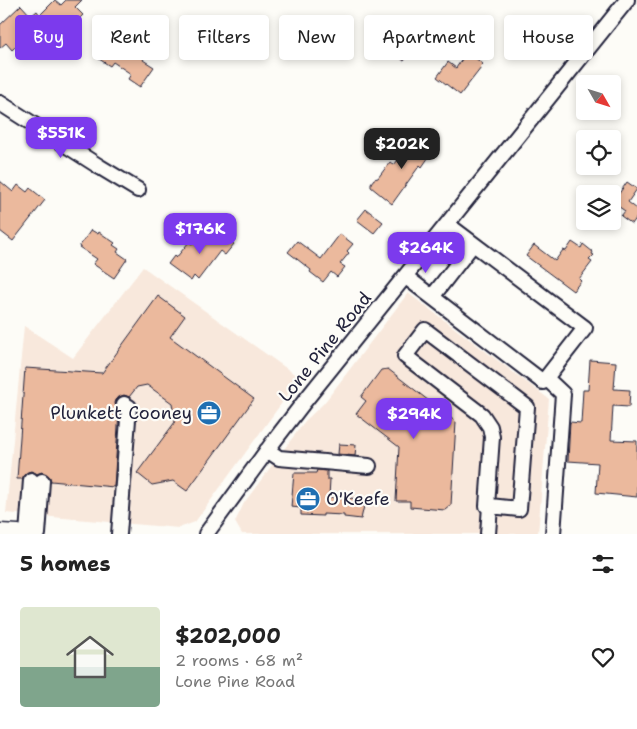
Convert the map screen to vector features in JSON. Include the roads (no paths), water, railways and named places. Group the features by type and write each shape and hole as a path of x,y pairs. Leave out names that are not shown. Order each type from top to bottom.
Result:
{"main road":[{"path":"0,533 18,534"}],"street":[{"name":"Lone Pine Road","path":"206,534 304,402 627,0"},
{"path":"0,103 138,190"},
{"path":"406,277 543,382 585,328 447,224"},
{"path":"432,297 473,244"},
{"path":"488,534 490,506 487,506 492,437 490,427 482,414 405,356 425,330 527,407 519,509 490,506"},
{"path":"546,378 563,394 553,534"},
{"path":"120,534 129,407 124,404"},
{"path":"267,450 279,458 369,466"},
{"path":"27,534 37,480 38,534"}],"place":[{"name":"Plunkett Cooney","path":"209,413"},
{"name":"O'Keefe","path":"308,499"}]}
